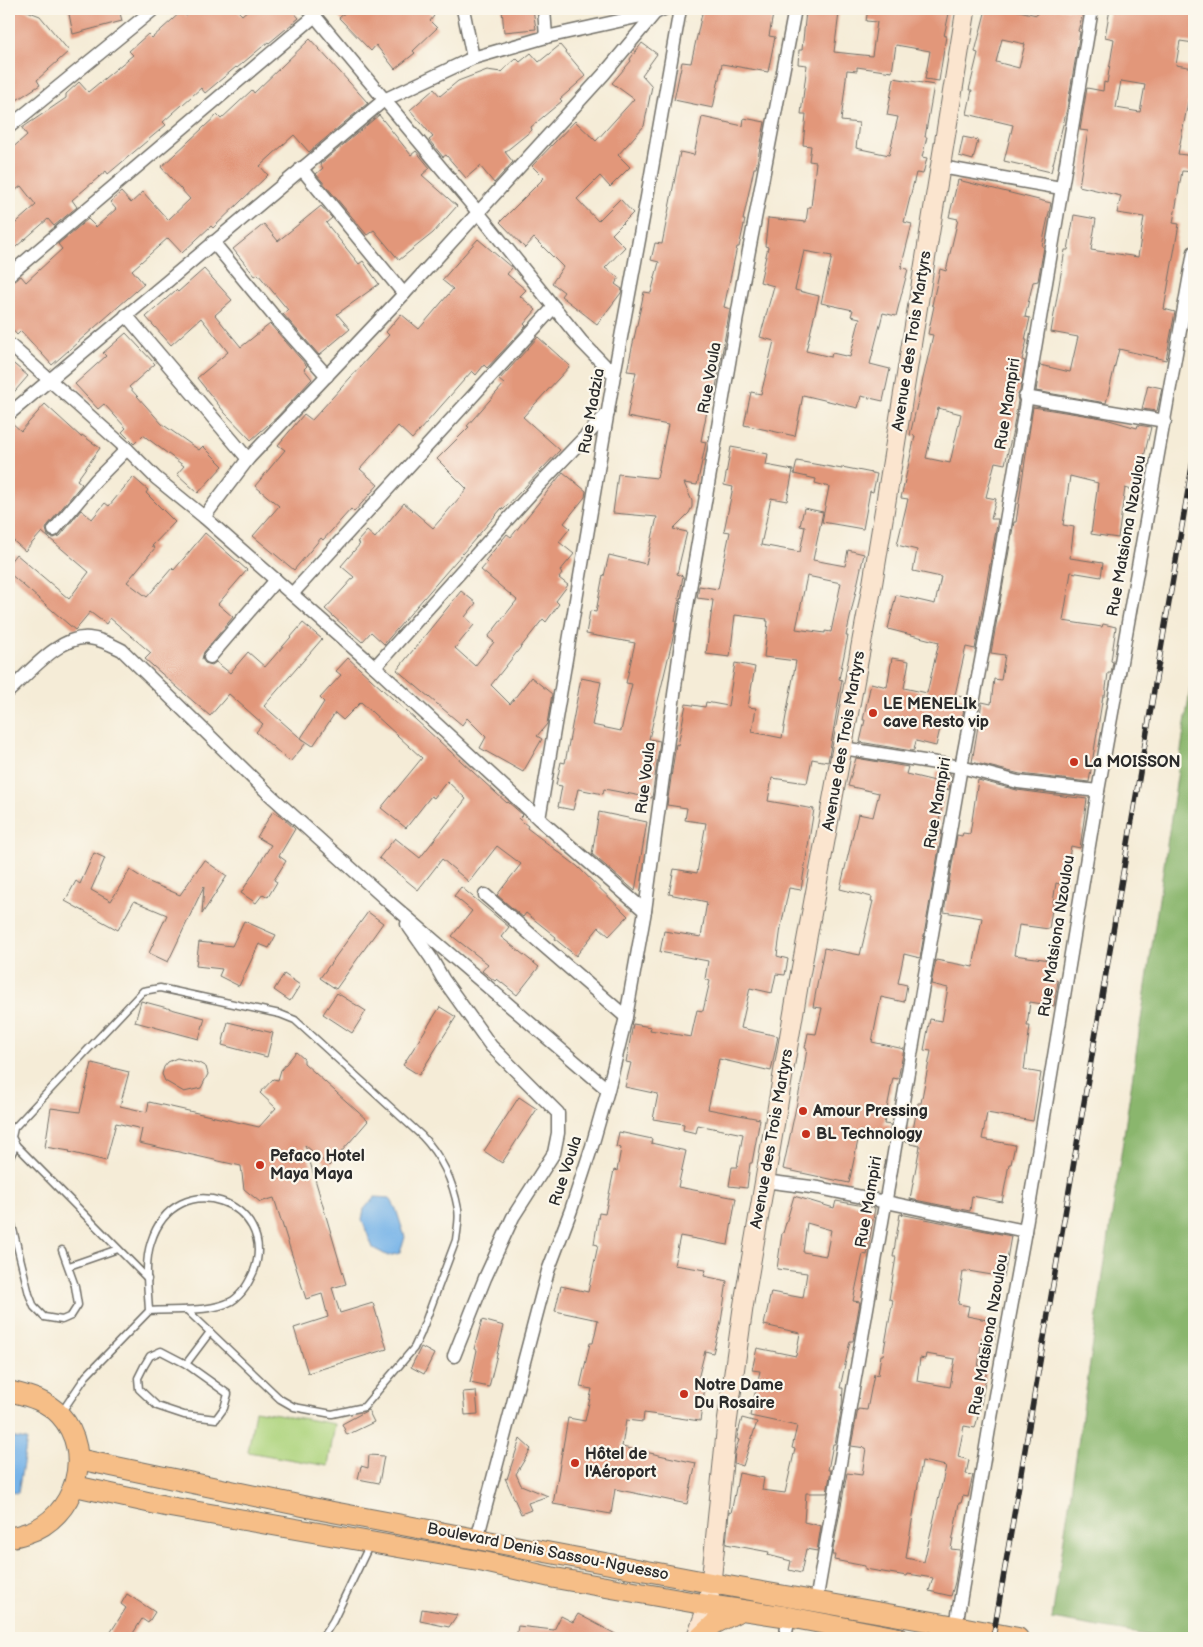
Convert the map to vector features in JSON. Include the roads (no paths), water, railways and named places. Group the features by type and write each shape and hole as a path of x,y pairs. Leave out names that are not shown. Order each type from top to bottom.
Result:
{"main road":[{"name":"Avenue des Trois Martyrs","path":"697,1638 743,1308 799,981 873,580 966,9"},
{"path":"9,1391 36,1398 60,1415 73,1435 78,1458 75,1486 61,1511 39,1529 10,1539"},
{"name":"Boulevard Denis Sassou-Nguesso","path":"78,1458 322,1510 705,1582 1018,1638"},
{"name":"Boulevard Denis Sassou-Nguesso","path":"75,1486 170,1507 484,1562 555,1578 789,1617 897,1638"},
{"name":"Avenue des Trois Martyrs","path":"688,1638 702,1604"},
{"path":"697,1638 714,1624 741,1610"}],"street":[{"path":"9,127 154,9"},
{"path":"463,9 473,58"},
{"path":"544,9 546,38"},
{"name":"Rue Madzia","path":"539,819 614,375 680,9"},
{"name":"Rue Voula","path":"477,1539 548,1271 571,1210 608,1090 626,1017 645,911 682,635 743,282 795,9"},
{"name":"Rue Mampiri","path":"816,1602 961,767 994,592 1025,397 1092,9"},
{"path":"9,414 384,100 473,58 546,38 660,11"},
{"path":"204,517 248,459 404,294 660,11"},
{"path":"9,275 312,13 582,342 614,375"},
{"path":"941,167 1061,188"},
{"path":"302,168 404,294"},
{"path":"213,242 327,376"},
{"name":"Rue Matsiona Nzoulou","path":"956,1626 1025,1231 1098,791 1194,252"},
{"path":"292,594 554,307"},
{"path":"126,315 248,459"},
{"path":"9,344 156,478 204,517 375,667 539,819 645,911"},
{"path":"1025,397 1165,421"},
{"path":"375,667 536,488 608,413"},
{"path":"54,530 96,480 127,450"},
{"path":"210,657 276,580"},
{"path":"9,691 55,649 76,639 88,638 104,642 122,650 269,794 398,910 608,1090"},
{"path":"843,748 961,767 1018,782 1098,791"},
{"path":"485,895 626,1017"},
{"path":"398,910 443,979 491,1046 558,1113 558,1133 554,1152 513,1217 485,1278 454,1356"},
{"path":"764,1181 819,1188 1025,1231"},
{"path":"785,1638 789,1617"}],"lane":[{"path":"148,1279 16,1144 12,1137 14,1128 143,991 160,988 280,1014 295,1020 432,1147 441,1160 458,1210 456,1240 414,1348 364,1407 332,1414 294,1407 280,1399 187,1310"},
{"path":"9,1159 16,1144"},
{"path":"60,1415 86,1376 149,1311 213,1308 232,1300 248,1285 256,1263 258,1244 252,1225 241,1212 222,1201 203,1197 183,1202 169,1211 157,1226 150,1244 147,1260 149,1311"},
{"path":"9,1213 34,1307 44,1317 62,1320 71,1316 78,1305 69,1266 62,1250"},
{"path":"69,1266 118,1249"},
{"path":"186,1364 210,1332"},
{"path":"161,1351 186,1364 228,1394 224,1408 216,1418 184,1415 157,1406 139,1389 138,1378 150,1356 161,1351"},
{"path":"322,1638 333,1621 371,1542"}],"water":[{"path":"375,1197 390,1198 396,1209 405,1237 400,1253 388,1256 373,1248 362,1220 364,1209"},
{"path":"9,1437 27,1440 18,1493 9,1492"}],"railway":[{"path":"993,1638 1194,455"}],"place":[{"name":"LE MENELIk cave Resto vip","path":"873,713"},
{"name":"La MOISSON","path":"1074,762"},
{"name":"Amour Pressing","path":"803,1111"},
{"name":"BL Technology","path":"806,1134"},
{"name":"Pefaco Hotel Maya Maya","path":"260,1165"},
{"name":"Notre Dame Du Rosaire","path":"684,1394"},
{"name":"Hôtel de l'Aéroport","path":"575,1463"}]}
